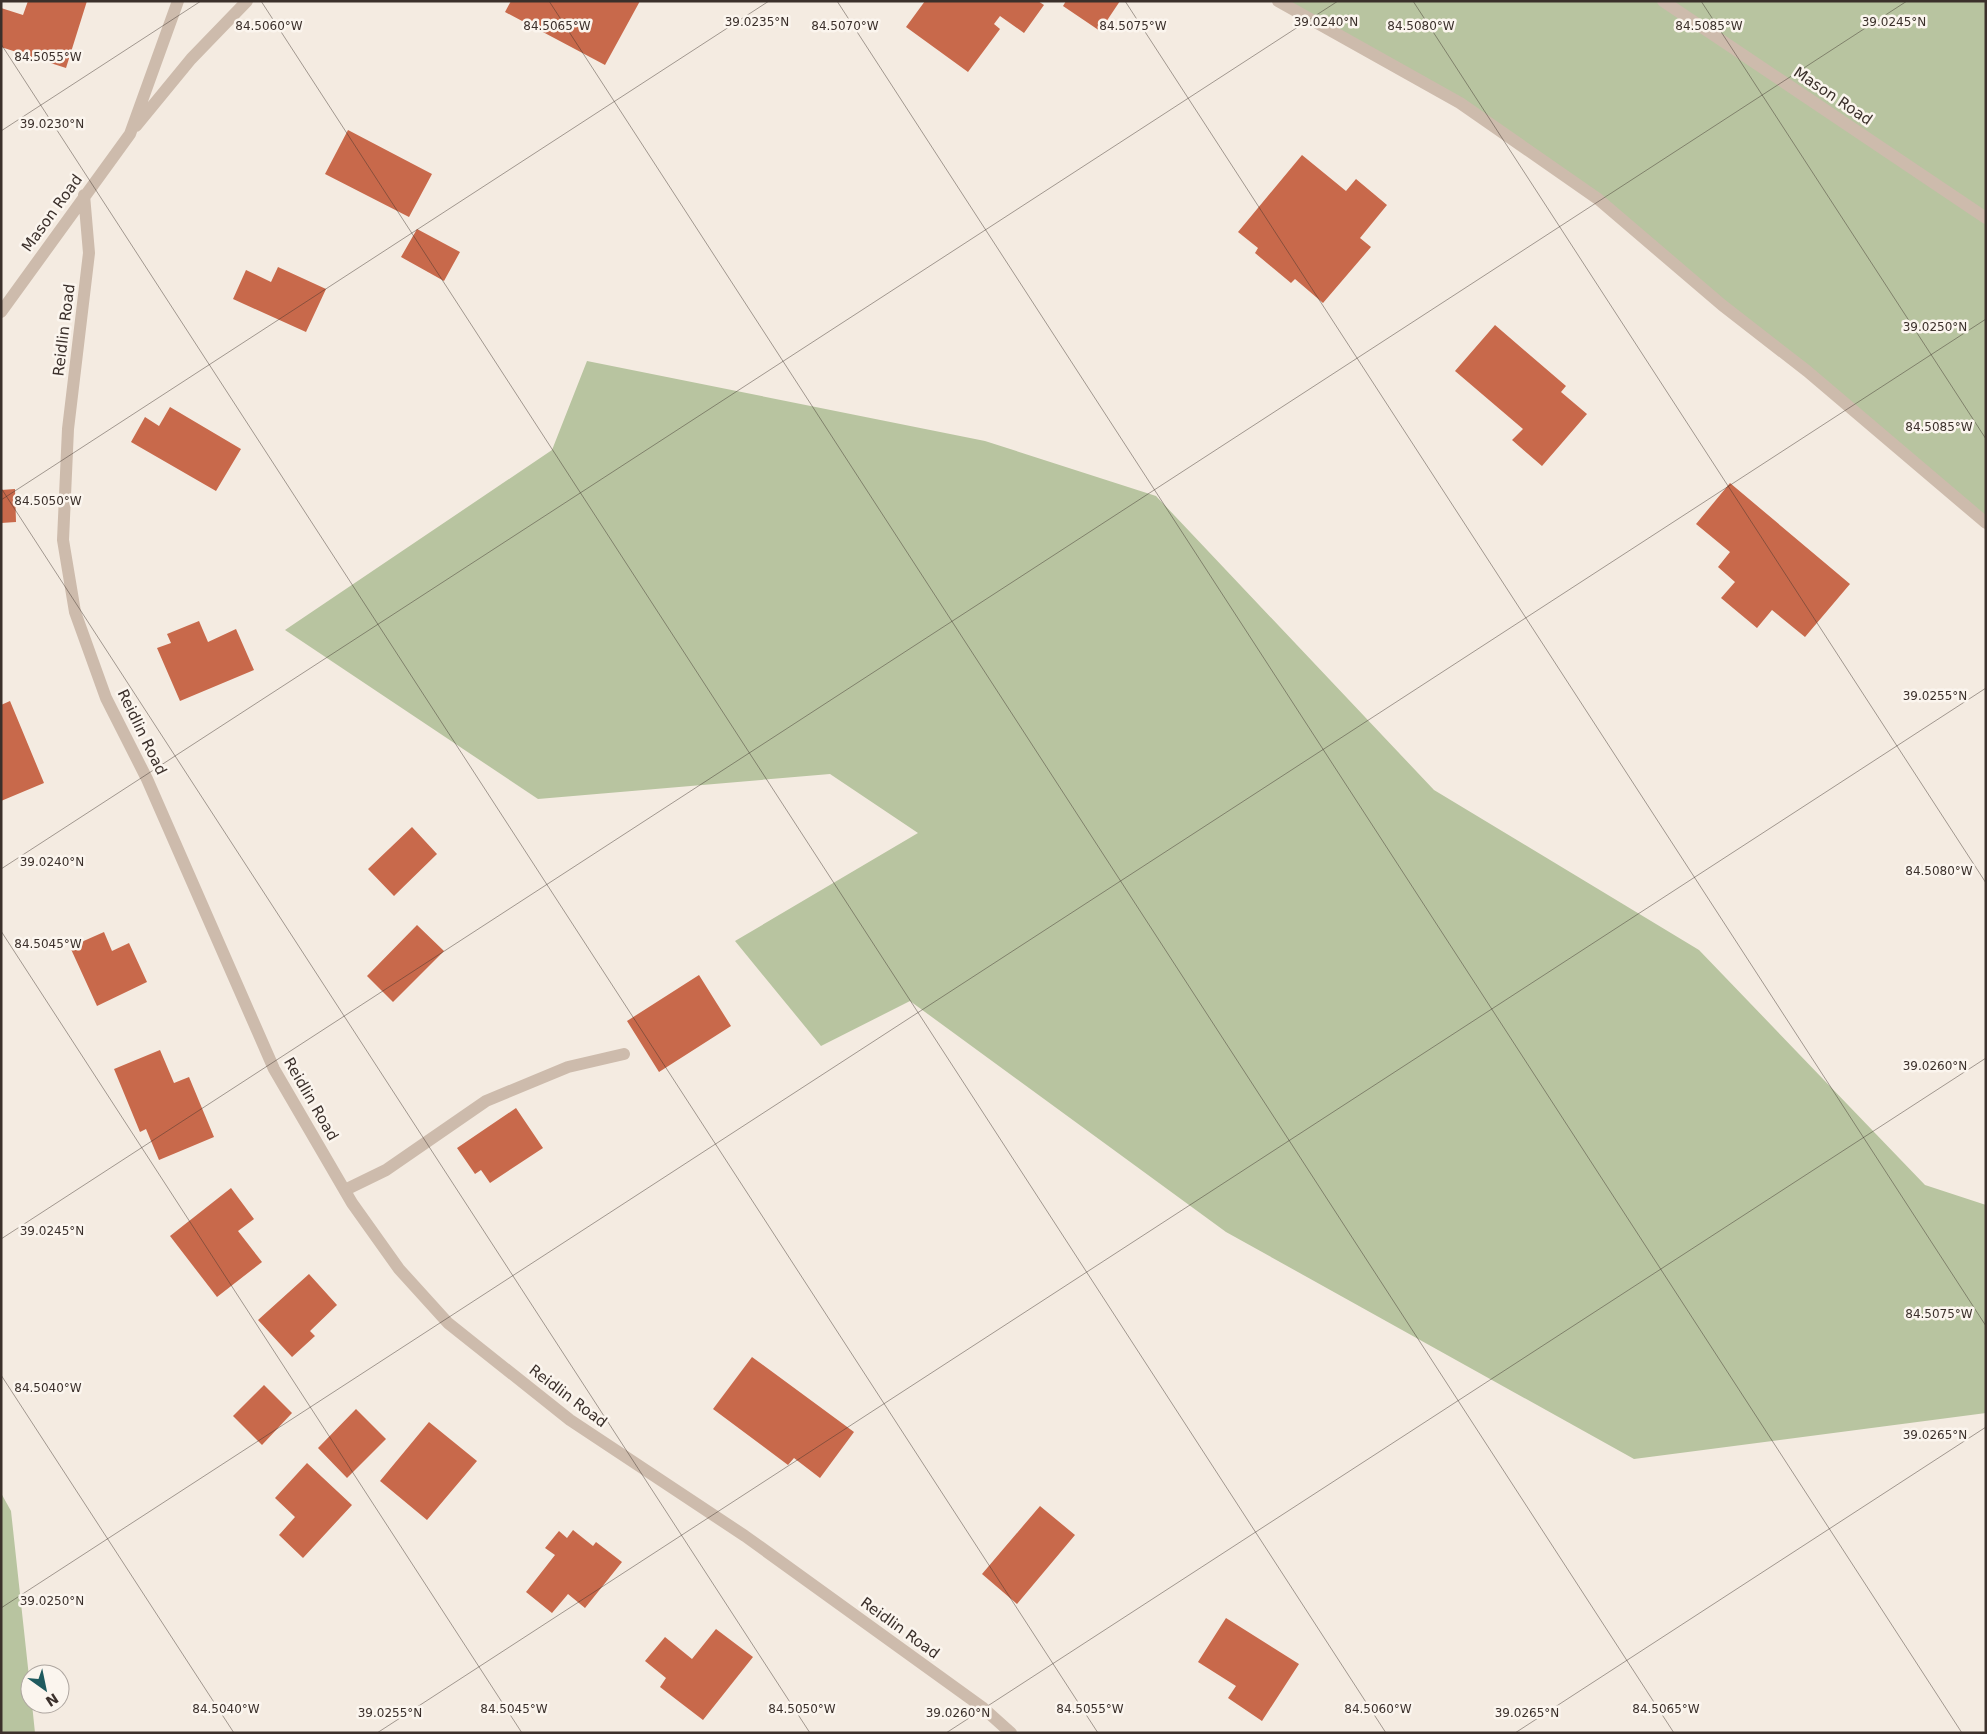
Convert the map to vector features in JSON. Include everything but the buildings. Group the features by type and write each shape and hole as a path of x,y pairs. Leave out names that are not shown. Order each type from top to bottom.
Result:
{"street":[{"name":"Mason Road","path":"130,134 178,1"},
{"name":"Mason Road","path":"1,312 130,134 191,59 247,1"},
{"path":"1278,1 1460,103 1598,199 1722,305 1807,371 1986,523"},
{"name":"Mason Road","path":"1663,1 1986,218"},
{"name":"Reidlin Road","path":"84,195 89,253 68,429 63,540 75,612 106,698 147,779 274,1069 345,1190 400,1270 456,1330 570,1420 744,1536 982,1707 1011,1733"},
{"path":"345,1190 386,1170 486,1100 568,1067 624,1054"}],"green space":[{"path":"1278,1 1986,1 1986,523 1598,199 1459,103"},
{"path":"587,361 985,441 1156,496 1434,790 1699,950 1925,1185 1986,1205 1986,1413 1634,1459 1226,1232 910,1001 821,1046 735,941 918,833 830,774 538,799 285,630 552,450"},
{"path":"1,1493 11,1511 28,1664 20,1664 20,1714 33,1714 35,1733 1,1733"}]}
